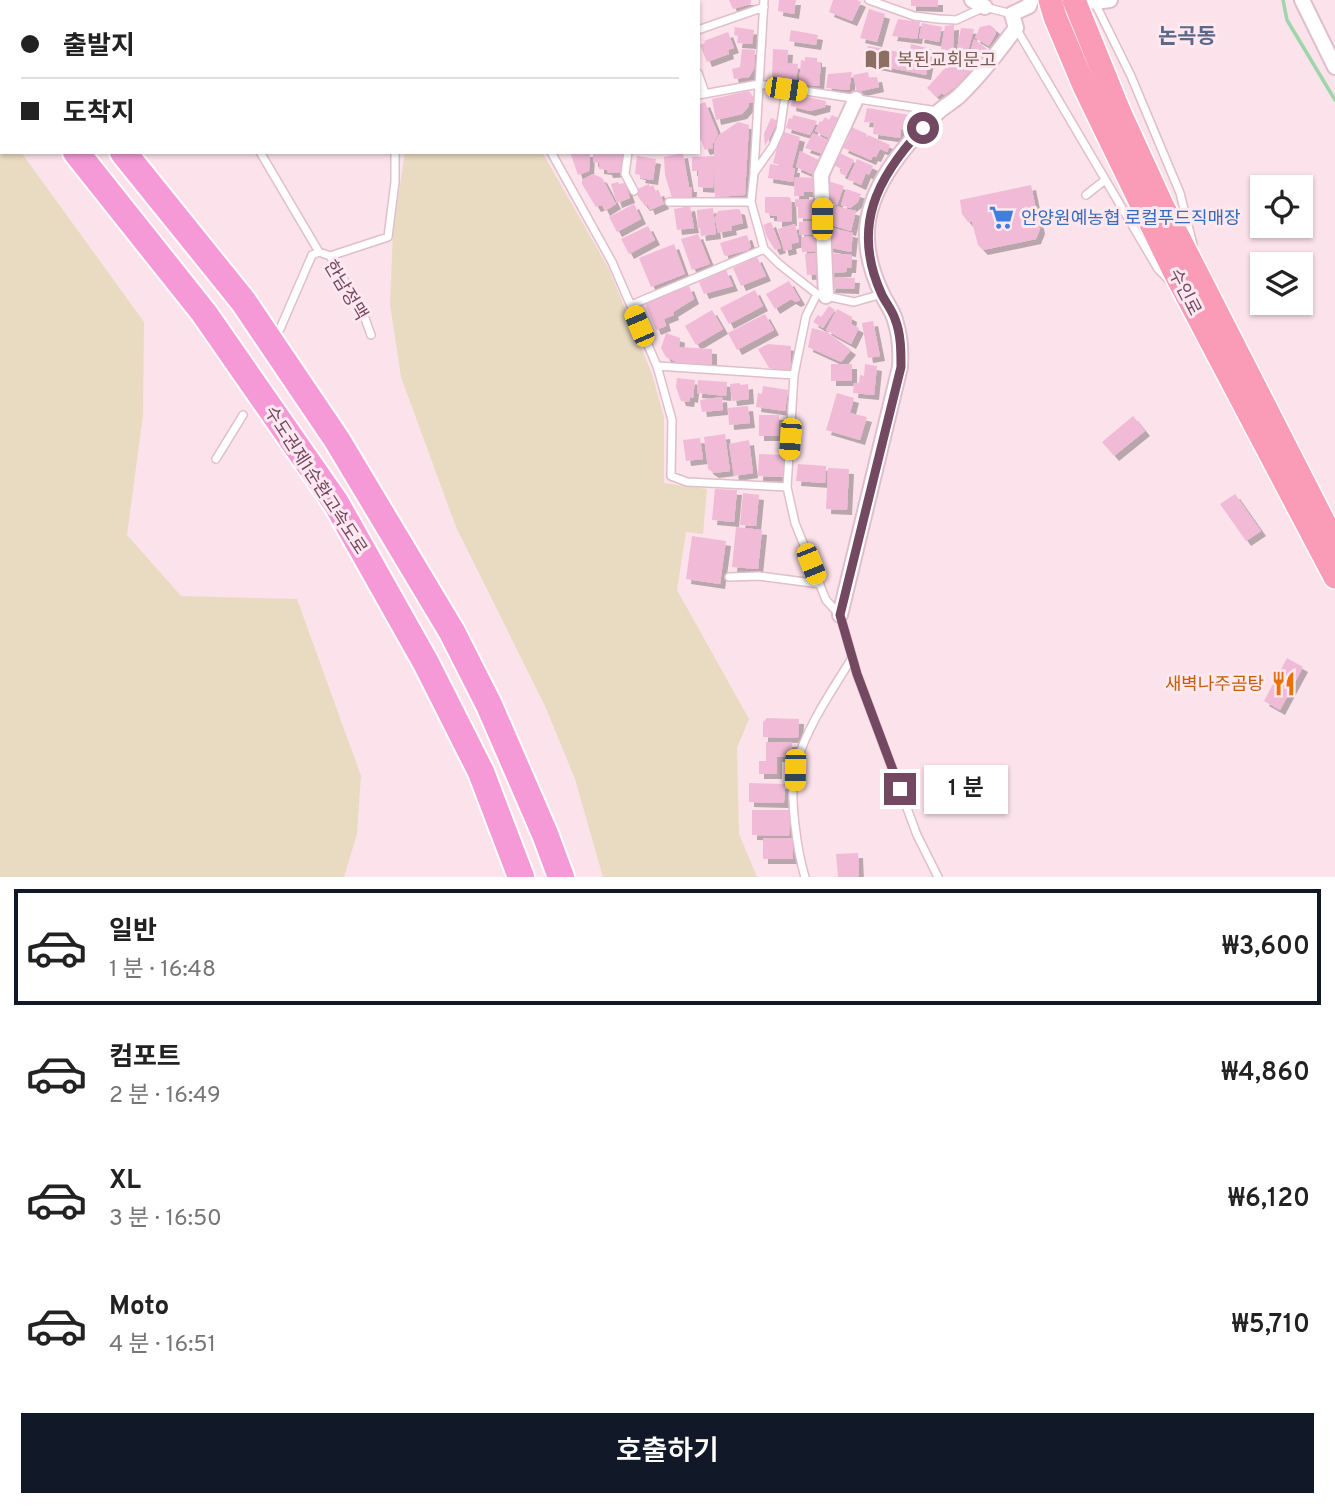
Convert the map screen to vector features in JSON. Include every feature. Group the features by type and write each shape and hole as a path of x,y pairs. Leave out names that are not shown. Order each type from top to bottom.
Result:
{"highway":[{"name":"수도권제1순환고속도로","path":"78,154 204,313 336,503 426,663 475,760 521,877"},
{"name":"수도권제1순환고속도로","path":"125,154 243,301 337,440 452,632 489,705 561,877"}],"main road":[{"name":"수인로","path":"1050,0 1085,88 1191,304 1335,577"},
{"name":"수인로","path":"1087,1 1119,111 1162,205 1335,544"}],"street":[{"path":"840,615 901,367 895,318 871,266 867,240 870,211 884,178 907,145 990,63 1014,21 1029,6 1031,0"},
{"path":"1087,1 1110,0"},
{"path":"1301,0 1335,67"},
{"path":"822,295 821,175 856,99"}],"lane":[{"path":"869,0 914,16 956,20 978,4 1014,21 1068,107 1105,180 1158,269 1191,304"},
{"path":"1087,1 1127,78 1180,193 1201,279"},
{"path":"700,29 764,3 751,202 764,249 779,264 822,295 854,302 882,294"},
{"path":"701,94 759,84 939,111"},
{"path":"754,173 773,146 780,130 786,89"},
{"path":"261,154 319,252"},
{"path":"330,256 388,237 395,181 395,154"},
{"path":"552,154 612,261 657,366 671,420 671,476 687,482 787,487"},
{"path":"628,154 625,174 634,191"},
{"path":"1086,195 1105,180"},
{"path":"669,202 751,202"},
{"path":"631,305 764,249"},
{"name":"한남정맥","path":"280,329 312,255 319,252 330,256 363,313 371,335"},
{"path":"822,295 806,316 794,374 787,487 795,523 826,600 840,615 852,657 917,835 938,877"},
{"path":"657,366 794,374"},
{"path":"216,459 243,415"},
{"path":"729,577 759,576 820,584"},
{"path":"806,877 797,843 795,770 817,716 852,657"}],"shaded area":[{"path":"0,154 22,154 144,322 143,415 127,535 181,596 297,599 361,776 357,834 344,877 0,877"},
{"path":"405,154 543,154 609,269 652,374 664,417 664,483 707,489 703,534 686,532 677,590 749,719 737,748 739,834 757,877 603,877 575,779 545,706 456,527 401,377 390,304 393,232"}],"building":[{"path":"729,0 751,0 751,4 733,9"},
{"path":"779,0 796,0 794,14 778,11"},
{"path":"833,0 861,2 852,21 829,12"},
{"path":"911,0 938,0 938,7 911,6"},
{"path":"869,9 885,14 877,42 860,38"},
{"path":"898,19 920,22 917,39 892,36"},
{"path":"922,23 942,27 939,42 919,38"},
{"path":"954,25 953,51 941,49 945,26"},
{"path":"990,25 996,33 989,46 975,38 980,27"},
{"path":"735,27 754,30 752,44 737,43"},
{"path":"961,28 974,29 968,51 957,49"},
{"path":"791,30 818,35 816,45 789,41"},
{"path":"728,32 734,48 728,50 729,54 707,62 700,45"},
{"path":"974,39 987,49 975,65 968,59"},
{"path":"911,44 931,49 926,75 865,63 868,46 909,54"},
{"path":"742,49 755,50 754,69 749,77 734,79 732,69 740,67"},
{"path":"773,49 788,50 787,63 798,64 796,83 772,79"},
{"path":"805,57 817,58 817,62 821,62 819,86 799,84 801,60 805,61"},
{"path":"955,57 970,71 955,87 937,97 927,88"},
{"path":"852,72 849,90 826,88 828,74"},
{"path":"868,72 869,78 877,77 879,87 857,92 853,75"},
{"path":"749,91 754,102 749,103 742,114 716,120 712,99"},
{"path":"793,94 826,101 825,107 810,111 791,106"},
{"path":"705,102 718,134 713,148 705,150 700,139 700,104"},
{"path":"867,108 910,115 908,130 901,129 900,138 873,134 874,123 864,122"},
{"path":"793,115 817,121 810,135 786,128"},
{"path":"832,115 844,121 834,141 815,131 820,121 825,117 829,120"},
{"path":"771,118 778,121 765,146 764,134"},
{"path":"738,122 749,125 745,195 715,197 714,161 713,188 698,187 698,171 692,171 692,157 714,156 714,143 719,135"},
{"path":"849,126 867,134 863,145 868,135 890,145 887,152 880,149 871,160 843,148 849,137 845,135"},
{"path":"784,132 800,137 792,168 773,163"},
{"path":"813,133 833,143 823,154 805,148"},
{"path":"800,151 821,161 814,175 796,167"},
{"path":"838,152 854,160 846,176 840,173 842,169 835,166 833,161"},
{"path":"571,154 590,154 589,171 578,175"},
{"path":"593,154 624,154 623,172 608,173 607,170 599,169 599,163 593,162"},
{"path":"683,154 689,187 692,187 691,199 672,198 665,175 664,157"},
{"path":"637,156 656,159 653,180 640,178 641,175 635,174"},
{"path":"857,159 873,166 869,175 866,173 861,185 848,179"},
{"path":"770,164 795,168 793,182 768,178"},
{"path":"593,174 602,178 616,204 605,211 602,205 596,207 582,184 582,180"},
{"path":"795,177 818,178 817,192 804,192 804,196 794,196"},
{"path":"828,181 844,186 837,205 829,203 831,198 826,197"},
{"path":"625,183 630,198 617,203 611,184"},
{"path":"649,184 650,187 653,185 656,192 659,191 664,204 650,210 635,190"},
{"name":"안양원예농협 로컬푸드직매장","path":"1031,185 1040,229 1036,239 983,250 978,245 972,222 968,222 962,214 960,200"},
{"path":"846,189 861,194 858,202 850,208 841,205"},
{"path":"765,197 789,197 792,221 777,222 777,216 765,213"},
{"path":"795,199 818,200 818,219 798,218"},
{"path":"634,204 641,219 617,232 609,217"},
{"path":"831,205 856,211 851,231 828,224"},
{"path":"690,206 694,228 677,230 674,209"},
{"path":"713,208 716,234 701,236 697,210"},
{"path":"740,210 743,223 731,226 732,230 718,233 715,218 718,211"},
{"path":"818,221 819,234 799,235 799,222"},
{"path":"771,222 781,248 775,250 763,225"},
{"path":"795,224 799,242 791,244 792,249 784,251 778,229"},
{"path":"648,226 655,240 629,254 621,239"},
{"path":"832,228 853,233 851,252 827,247"},
{"path":"698,234 710,264 692,270 681,239"},
{"path":"747,235 751,247 748,250 724,255 720,243"},
{"path":"821,236 821,251 802,252 801,237"},
{"path":"674,244 685,274 651,287 639,258"},
{"path":"820,253 822,274 807,275 805,254"},
{"path":"830,253 852,255 851,268 847,268 846,272 829,273"},
{"path":"757,257 766,276 741,286 733,268"},
{"path":"726,270 733,286 704,294 699,282"},
{"path":"831,277 855,278 854,289 830,288"},
{"path":"789,281 800,300 796,302 791,299 775,309 766,294"},
{"path":"689,286 694,299 673,312 674,315 664,319 666,326 656,330 645,303"},
{"path":"755,290 763,306 729,324 720,308"},
{"path":"829,306 835,310 823,328 813,322 818,315 821,317"},
{"path":"837,309 852,317 851,324 859,328 851,344 826,330"},
{"path":"712,310 723,329 696,345 685,326"},
{"path":"765,314 774,330 737,350 728,333"},
{"path":"873,321 880,356 868,358 862,323"},
{"path":"812,328 827,332 851,350 841,362 808,347"},
{"path":"666,333 680,338 679,347 712,349 712,366 678,363 666,357 661,348"},
{"path":"768,344 791,346 791,370 769,368 758,349"},
{"path":"831,364 852,364 852,381 831,381"},
{"path":"865,364 877,366 874,395 853,393 854,383 859,383 860,375 864,376"},
{"path":"677,378 695,380 693,398 690,397 689,402 681,401 676,387"},
{"path":"698,380 727,382 726,396 697,393"},
{"path":"730,384 748,384 749,399 732,401"},
{"path":"763,386 788,390 785,411 756,407 758,393 762,394"},
{"path":"837,393 854,398 850,413 867,417 860,440 826,430"},
{"path":"722,397 723,410 702,412 700,400"},
{"path":"748,406 750,423 729,425 728,408"},
{"path":"759,415 779,415 779,436 759,436"},
{"path":"1133,416 1145,431 1114,456 1102,442"},
{"path":"725,434 730,471 714,473 708,469 704,437"},
{"path":"700,438 703,459 686,461 683,440"},
{"path":"749,440 753,473 734,476 729,444"},
{"path":"759,454 784,455 783,477 758,476"},
{"path":"798,464 826,466 825,483 796,481"},
{"path":"828,468 849,469 847,510 826,509"},
{"path":"715,489 737,490 734,522 712,520"},
{"path":"743,493 759,495 756,526 740,525"},
{"path":"1235,494 1261,531 1246,541 1220,504"},
{"path":"736,527 762,530 758,569 732,567"},
{"path":"692,536 726,541 720,584 686,579"},
{"name":"새벽나주곰탕","path":"1287,658 1303,667 1280,710 1264,701"},
{"path":"767,718 799,719 798,738 763,737 763,722"},
{"path":"766,742 792,742 792,757 777,757 777,774 759,774 759,761 766,761"},
{"path":"749,783 785,784 784,803 749,802"},
{"path":"752,810 790,810 789,836 752,835"},
{"path":"763,838 793,838 793,859 763,859"},
{"path":"858,853 859,877 838,877 836,854"}],"waterway":[{"path":"1283,0 1287,20 1335,100"}],"place":[{"name":"복된교회문고","path":"877,60"},
{"name":"안양원예농협 로컬푸드직매장","path":"1001,218"},
{"name":"새벽나주곰탕","path":"1284,684"}],"district":[{"name":"논곡동","path":"1187,36"}],"route":[{"path":"900,789 857,674 840,615 901,367 895,318 871,266 867,240 870,211 884,178 907,145 923,128"}]}
